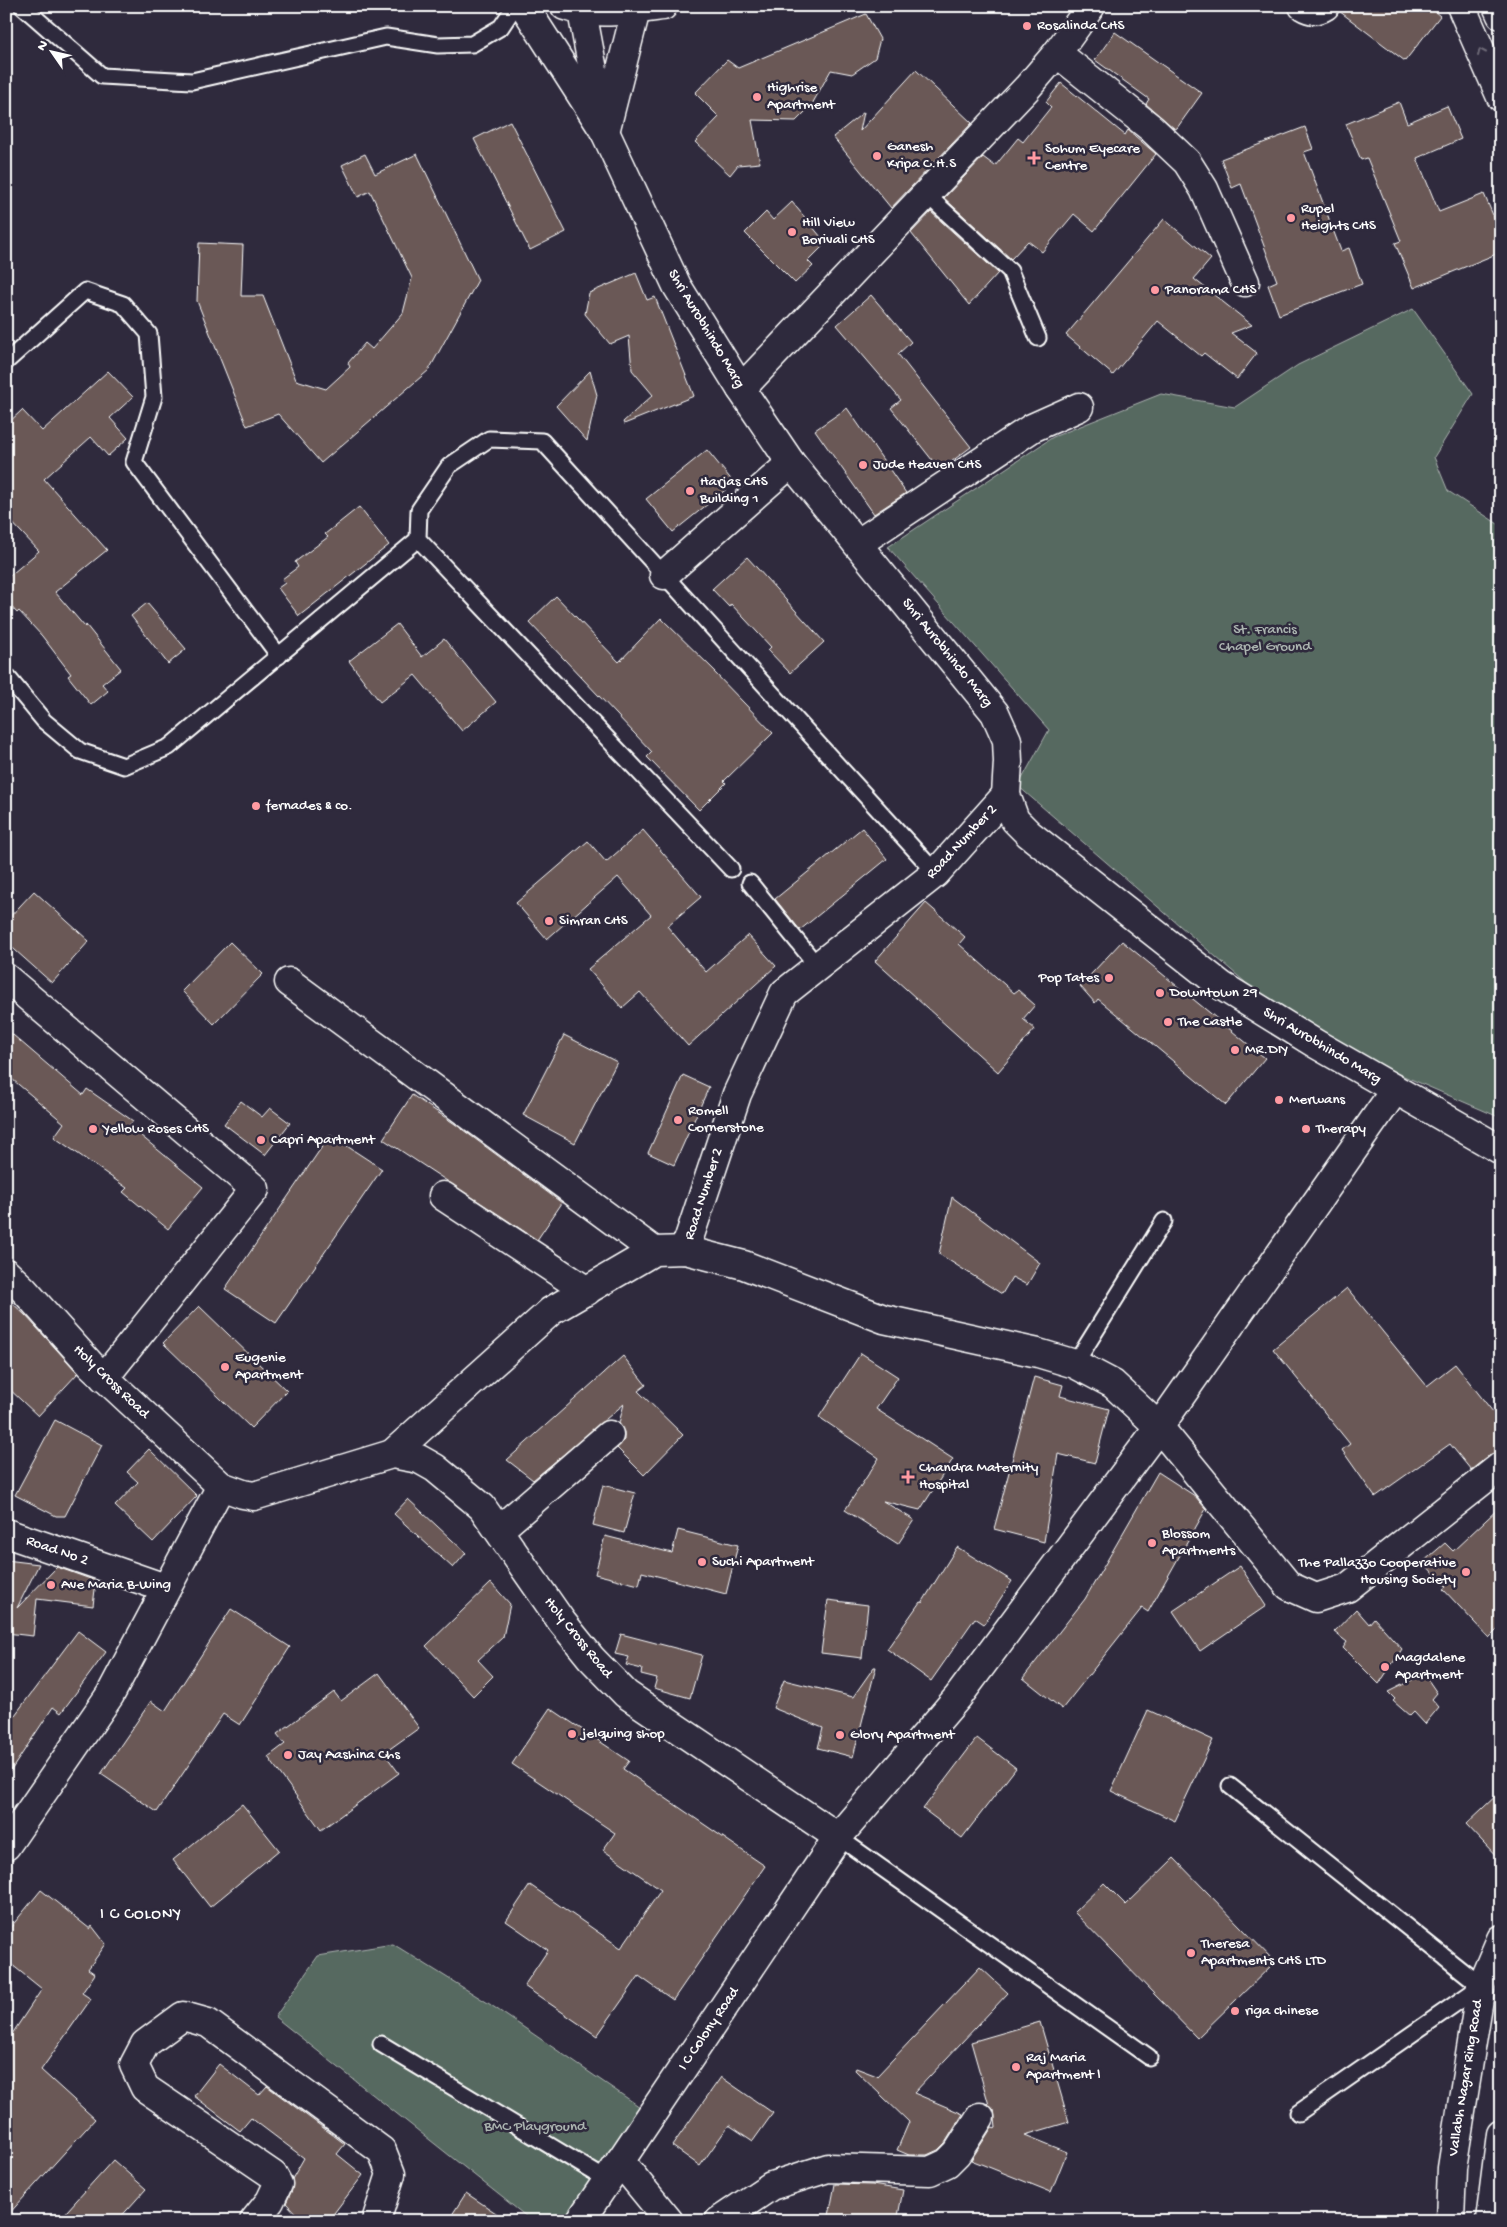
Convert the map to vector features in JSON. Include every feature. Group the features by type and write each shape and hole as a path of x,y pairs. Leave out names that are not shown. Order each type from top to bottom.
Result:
{"street":[{"name":"Shri Aurobhindo Marg","path":"524,6 605,132 677,286 741,389 791,463 995,713 1007,740 1006,795 1015,820 1029,834 1222,986 1395,1090 1501,1150"},
{"path":"741,389 1027,88 1057,53 1090,6"},
{"path":"1303,6 1310,10 1319,10 1325,6"},
{"path":"1460,6 1501,97"},
{"path":"1497,6 1501,15"},
{"path":"576,8 646,7 605,132"},
{"name":"Shri Aurobhindo Marg","path":"576,8 605,132"},
{"path":"1057,53 1151,128 1187,162 1204,189 1245,282"},
{"path":"857,544 1032,428 1079,407"},
{"path":"664,575 791,463"},
{"name":"Road Number 2","path":"392,1454 551,1311 654,1251 685,1250 737,1094 784,993 936,873 1006,795"},
{"path":"6,978 255,1189 104,1378"},
{"path":"289,982 654,1251"},
{"name":"I C Colony Road","path":"580,2221 838,1837 958,1697 1159,1427 1395,1090"},
{"path":"443,1196 587,1291"},
{"path":"685,1250 744,1264 884,1319 1038,1352 1074,1364 1113,1384 1159,1427 1289,1586 1316,1598 1347,1588 1501,1466"},
{"name":"Holy Cross Road","path":"6,1274 104,1378 221,1486"},
{"path":"499,1530 609,1435"},
{"path":"6,1846 110,1695 165,1588 221,1486 254,1496 392,1454"},
{"name":"Holy Cross Road","path":"392,1454 418,1459 435,1468 482,1507 562,1622 591,1658 626,1694 838,1837"},
{"name":"Road No 2","path":"6,1533 165,1588"},
{"name":"Vallabh Nagar Ring Road","path":"1450,2221 1452,2168 1481,1986 1501,1939"},
{"path":"254,2221 270,2201 278,2184 273,2176 145,2088 134,2065 145,2044 183,2016 208,2023 382,2151 391,2174 376,2221"},
{"path":"719,2221 771,2186 828,2168 930,2171 947,2163 957,2153 980,2117"},
{"path":"1490,2221 1501,2134"},
{"path":"614,2170 669,2221"}],"lane":[{"path":"22,6 102,76 192,81 386,37 438,45 472,44 501,27 515,6"},
{"path":"926,194 1010,271 1038,338"},
{"path":"6,362 86,291 123,304 149,334 154,396 134,462 279,656"},
{"path":"731,869 418,539 419,510 449,466 489,439 542,441 936,873"},
{"path":"6,676 44,721 80,751 124,766 169,747 418,539"},
{"path":"750,883 818,967"},
{"path":"1074,1364 1164,1221"},
{"path":"1230,1786 1481,1986 1298,2113"},
{"path":"838,1837 1149,2057"},
{"path":"381,2044 614,2170"}],"green space":[{"name":"St. Francis Chapel Ground","path":"1413,309 1473,394 1434,457 1448,491 1501,526 1501,1118 1304,1033 1018,786 1049,730 888,547 1053,437 1161,394 1235,407 1298,365"},
{"name":"BMC Playground","path":"393,1944 488,2003 643,2109 562,2221 532,2221 275,2017 318,1956"}],"building":[{"path":"1341,6 1428,6 1440,16 1405,61 1339,11"},
{"name":"Highrise Apartment","path":"866,14 880,39 875,58 852,74 831,70 811,106 796,121 752,120 760,163 738,165 730,175 695,142 719,117 695,93 727,60 738,68"},
{"path":"1115,32 1202,93 1177,128 1175,129 1146,104 1149,99 1095,60"},
{"path":"916,70 972,123 891,208 833,137 864,112 860,131"},
{"path":"1061,83 1125,135 1128,130 1156,154 1094,231 1074,214 1042,252 1028,241 1011,259 944,198 983,157 995,166 1018,138 1023,142 1051,107 1046,102"},
{"path":"1399,102 1407,123 1447,106 1461,139 1417,158 1439,212 1484,194 1501,234 1501,252 1414,288 1395,243 1401,241 1367,158 1361,160 1346,124"},
{"path":"510,121 566,232 530,250 474,139"},
{"name":"Rupel Heights CHS","path":"1305,127 1313,149 1304,152 1341,251 1349,248 1362,284 1279,315 1268,285 1277,281 1241,184 1232,188 1221,159"},
{"path":"365,154 375,174 417,154 478,280 429,370 321,463 278,414 247,426 197,301 199,243 243,245 241,296 263,296 296,380 326,389 350,367 348,363 365,343 372,349 403,313 412,278 370,191 358,197 342,165"},
{"name":"Hill View Borivali CHS","path":"792,202 826,243 808,261 813,266 795,283 745,233 766,212 773,220"},
{"path":"931,212 998,273 969,305 911,233"},
{"name":"Panorama CHS","path":"1164,219 1211,259 1194,279 1252,325 1231,333 1257,353 1237,379 1204,353 1201,356 1158,321 1113,375 1066,335"},
{"path":"636,273 647,300 655,297 694,396 624,424 623,422 653,395 632,370 629,336 610,344 585,314 589,293"},
{"path":"871,295 911,342 898,354 971,447 940,470 891,408 901,400 837,325"},
{"path":"108,371 133,397 110,418 128,438 108,456 91,437 44,479 107,550 55,592 85,627 86,625 121,669 102,684 108,691 91,705 68,676 71,674 42,636 19,611 17,613 6,601 6,579 39,551 6,516 6,425 22,410 42,431"},
{"path":"590,371 597,395 587,441 556,406"},
{"name":"Jude Heaven CHS","path":"847,408 906,493 874,514 815,430"},
{"name":"Harjas CHS Building 1","path":"707,450 734,483 673,532 646,499"},
{"path":"359,507 389,545 299,616 278,588 285,583 282,579 298,567 295,562 328,537 325,534"},
{"path":"747,557 824,642 790,673 768,650 771,647 731,604 729,607 712,589"},
{"path":"556,596 619,662 661,618 715,671 773,733 724,781 726,783 699,810 647,757 652,752 529,622"},
{"path":"147,603 186,649 168,664 131,616"},
{"path":"397,624 422,657 444,639 496,702 462,731 415,675 380,702 349,661"},
{"path":"862,828 887,859 800,930 775,899"},
{"name":"Simran CHS","path":"643,830 701,897 667,926 706,972 748,935 776,966 688,1046 640,992 622,1008 588,969 651,915 618,877 547,939 516,903 588,841 606,862"},
{"path":"34,891 89,941 52,983 6,942 6,921"},
{"path":"926,903 965,937 959,944 1014,993 1018,990 1035,1005 1023,1019 1035,1029 998,1072 875,961"},
{"name":"The Castle","path":"1122,941 1265,1058 1226,1105 1098,999 1095,1003 1080,986"},
{"path":"230,942 263,974 214,1024 182,991"},
{"path":"6,1029 83,1095 87,1089 133,1121 129,1126 203,1187 168,1229 123,1192 127,1188 54,1137 64,1123 6,1074"},
{"path":"564,1035 617,1062 575,1143 523,1115"},
{"name":"Romell Cornerstone","path":"683,1075 709,1087 674,1165 648,1153"},
{"path":"412,1095 455,1124 562,1203 537,1240 383,1139"},
{"name":"Capri Apartment","path":"241,1101 262,1117 270,1108 290,1123 265,1155 224,1124"},
{"path":"330,1135 382,1169 276,1323 225,1289"},
{"path":"952,1197 1040,1263 1027,1285 1012,1277 1002,1294 939,1254"},
{"path":"1347,1288 1427,1386 1455,1364 1501,1422 1501,1451 1491,1454 1471,1470 1450,1444 1375,1497 1342,1450 1350,1444 1273,1349"},
{"path":"6,1297 78,1373 38,1416 6,1386"},
{"name":"Eugenie Apartment","path":"199,1306 287,1391 251,1428 163,1343"},
{"path":"861,1353 898,1377 876,1409 953,1459 920,1510 883,1501 914,1520 898,1544 845,1510 879,1458 819,1417"},
{"path":"623,1356 646,1385 638,1391 683,1435 644,1475 617,1448 624,1440 624,1432 619,1423 624,1404 533,1480 507,1460"},
{"path":"1034,1377 1063,1385 1060,1396 1109,1409 1095,1463 1058,1454 1044,1542 994,1529"},
{"path":"55,1420 102,1445 65,1516 56,1516 15,1495"},
{"path":"149,1449 197,1496 153,1542 115,1506 138,1482 127,1472"},
{"path":"1158,1472 1195,1496 1206,1509 1148,1612 1142,1608 1062,1709 1023,1678 1085,1599"},
{"path":"603,1485 635,1493 624,1533 593,1525"},
{"path":"408,1499 466,1553 453,1568 394,1514"},
{"name":"The Pallazzo Cooperative Housing Society","path":"1501,1506 1501,1626 1489,1638 1443,1589 1446,1587 1423,1562 1445,1543 1453,1551"},
{"path":"678,1530 738,1545 726,1594 642,1572 639,1585 595,1574 605,1536 672,1553"},
{"path":"957,1547 1012,1581 984,1624 975,1618 931,1681 887,1649 920,1602 922,1603"},
{"name":"Ave Maria B-Wing","path":"6,1560 39,1564 17,1608 57,1567 96,1581 93,1606 37,1599 33,1636 6,1633"},
{"path":"1240,1566 1266,1606 1200,1651 1173,1611"},
{"path":"491,1583 510,1604 503,1637 478,1660 493,1676 473,1696 426,1646"},
{"path":"828,1600 868,1605 862,1658 821,1653"},
{"path":"231,1609 290,1647 240,1725 223,1714 157,1812 101,1774 151,1701 165,1711"},
{"path":"1356,1609 1369,1624 1374,1618 1402,1649 1379,1684 1343,1648 1347,1642 1334,1632"},
{"path":"78,1631 106,1652 61,1713 53,1707 6,1778 6,1727"},
{"path":"621,1634 702,1655 690,1698 654,1688 657,1678 641,1674 642,1669 626,1665 629,1657 615,1654"},
{"path":"874,1667 876,1667 853,1757 818,1748 823,1728 773,1708 784,1680 853,1697"},
{"name":"Jay Aashina Chs","path":"379,1673 419,1728 384,1753 399,1773 321,1830 268,1757 285,1744 277,1734 334,1692 341,1701"},
{"path":"1424,1674 1437,1693 1432,1699 1439,1707 1425,1724 1414,1712 1410,1716 1393,1701 1395,1699 1388,1692"},
{"path":"550,1708 629,1761 623,1769 765,1866 673,2000 639,1976 597,2036 524,1986 548,1950 506,1921 530,1885 621,1948 661,1890 603,1850 615,1833 512,1764"},
{"path":"1148,1710 1213,1740 1175,1821 1111,1791"},
{"path":"977,1738 1016,1768 962,1838 923,1809"},
{"path":"1501,1791 1501,1861 1466,1824"},
{"path":"242,1804 279,1850 210,1907 173,1860"},
{"name":"Theresa Apartments CHS LTD","path":"1174,1858 1275,1962 1197,2038 1074,1912 1104,1883 1126,1905"},
{"path":"41,1890 90,1929 92,1926 106,1944 88,1969 95,1974 82,1993 91,1999 41,2070 95,2119 6,2217 6,2043 42,1989 6,1960 6,1933"},
{"path":"980,1967 1008,1993 914,2093 963,2114 945,2143 938,2150 927,2155 909,2155 897,2150 909,2122 855,2070 856,2068 877,2076"},
{"path":"1040,2022 1069,2122 1025,2135 1067,2152 1051,2192 971,2160 992,2127 996,2128 994,2110 989,2105 971,2042"},
{"path":"219,2064 259,2095 267,2086 345,2144 337,2154 363,2175 328,2221 303,2221 286,2203 292,2190 292,2179 304,2158 251,2118 240,2131 194,2096"},
{"path":"721,2077 773,2113 753,2141 729,2125 700,2166 672,2146"},
{"path":"113,2160 146,2189 117,2221 58,2221"},
{"path":"835,2184 872,2185 903,2190 897,2221 828,2221"},
{"path":"466,2193 508,2221 448,2221"}],"place":[{"name":"Rosalinda CHS","path":"1027,26"},
{"name":"Highrise Apartment","path":"757,97"},
{"name":"Ganesh Kripa C.H.S","path":"877,156"},
{"name":"Sohum Eyecare Centre","path":"1034,158"},
{"name":"Rupel Heights CHS","path":"1291,218"},
{"name":"Hill View Borivali CHS","path":"792,232"},
{"name":"Panorama CHS","path":"1155,290"},
{"name":"Jude Heaven CHS","path":"863,465"},
{"name":"Harjas CHS Building 1","path":"690,491"},
{"name":"fernades & co.","path":"256,806"},
{"name":"Simran CHS","path":"549,921"},
{"name":"Pop Tates","path":"1109,978"},
{"name":"Downtown 29","path":"1160,993"},
{"name":"The Castle","path":"1168,1022"},
{"name":"MR.DIY","path":"1235,1050"},
{"name":"Merwans","path":"1279,1100"},
{"name":"Romell Cornerstone","path":"678,1120"},
{"name":"Yellow Roses CHS","path":"93,1129"},
{"name":"Therapy","path":"1306,1129"},
{"name":"Capri Apartment","path":"261,1140"},
{"name":"Eugenie Apartment","path":"225,1367"},
{"name":"Chandra Maternity Hospital","path":"908,1477"},
{"name":"Blossom Apartments","path":"1152,1543"},
{"name":"Suchi Apartment","path":"702,1562"},
{"name":"The Pallazzo Cooperative Housing Society","path":"1466,1572"},
{"name":"Ave Maria B-Wing","path":"51,1585"},
{"name":"Magdalene Apartment","path":"1385,1667"},
{"name":"jelquing shop","path":"572,1734"},
{"name":"Glory Apartment","path":"840,1735"},
{"name":"Jay Aashina Chs","path":"288,1755"},
{"name":"Theresa Apartments CHS LTD","path":"1191,1953"},
{"name":"riga chinese","path":"1235,2011"},
{"name":"Raj Maria Apartment l","path":"1016,2067"}],"district":[{"name":"I C COLONY","path":"141,1915"}]}
